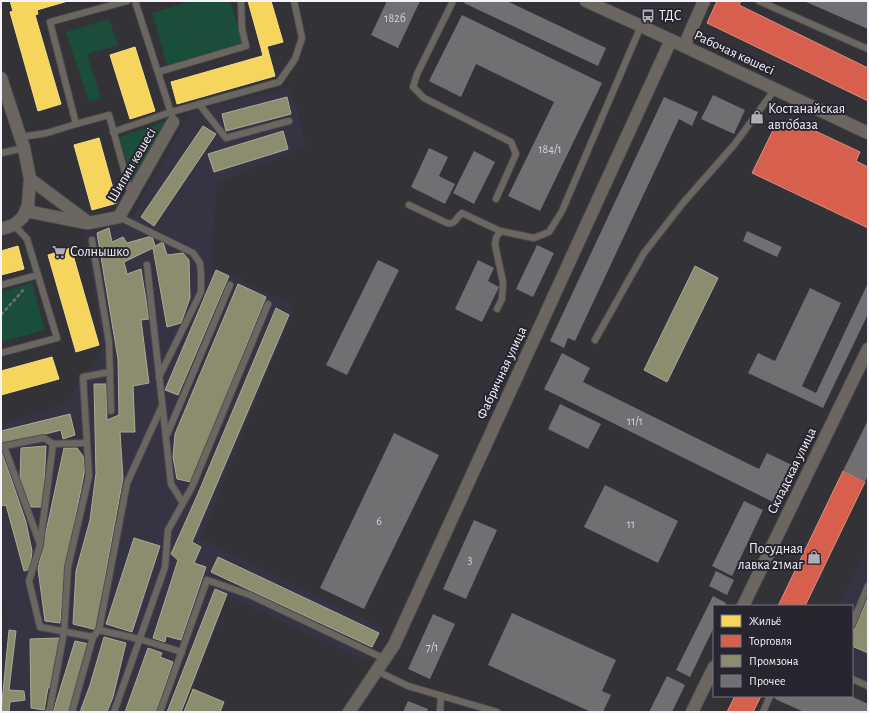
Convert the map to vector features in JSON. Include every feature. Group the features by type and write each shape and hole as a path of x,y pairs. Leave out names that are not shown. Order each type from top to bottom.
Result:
{"street":[{"name":"Рабочая көшесі","path":"586,1 868,133"},
{"path":"684,46 704,1"},
{"name":"Фабричная улица","path":"349,712 394,645 671,40"},
{"path":"1,78 23,142 30,179 28,205 23,217 14,225 1,229"},
{"name":"Шипин көшесі","path":"26,211 89,223 120,217 172,117"},
{"path":"30,179 89,223"},
{"name":"Складская улица","path":"743,605 868,349"},
{"path":"692,712 713,669"}],"lane":[{"path":"76,124 50,22 127,1"},
{"path":"135,1 172,117"},
{"path":"158,72 246,46 242,29 241,1"},
{"path":"113,132 156,117 172,117 199,104 279,82 295,59 302,38 294,1"},
{"path":"453,1 417,74 413,87 424,98 511,142 516,154 496,199"},
{"path":"759,1 868,50"},
{"path":"409,205 450,224 462,213 500,231 534,238 549,232 562,211 640,26"},
{"path":"596,340 644,253 683,203 734,145 776,89"},
{"path":"199,104 226,138 289,121"},
{"path":"1,153 23,142 47,133 108,115 131,197"},
{"path":"120,217 192,253 200,263 201,292 159,377"},
{"path":"1,353 57,338 27,239 14,225"},
{"path":"497,309 502,299 503,282 495,245 496,238 500,231"},
{"path":"92,240 109,342 111,411"},
{"path":"147,265 171,484 183,502"},
{"path":"1,285 38,275"},
{"path":"166,438 230,285"},
{"path":"114,712 165,567 168,530 192,487 268,304"},
{"path":"48,712 64,632 68,567 89,476 83,377 110,372"},
{"path":"72,712 93,637 99,630 127,483 162,406"},
{"path":"40,545 4,446 44,438 53,444 86,443"},
{"path":"53,444 40,545 29,581 40,627 93,637"},
{"path":"160,712 207,580 250,596 385,659"},
{"path":"853,623 868,586"},
{"path":"99,630 182,652"},
{"path":"377,671 408,686 496,712"},
{"path":"853,679 868,686"},
{"path":"440,712 441,696"},
{"path":"762,712 770,697"}],"path":[{"path":"126,178 156,117"},
{"path":"1,315 38,275"}],"shaded area":[{"path":"291,87 306,147 217,183 211,265 295,306 201,539 384,628 366,662 228,596 184,712 1,712 1,682 7,623 1,586 1,423 65,404 103,348 84,233 133,215 190,112"},
{"path":"868,544 868,690 853,683 853,605 839,605"}],"green space":[{"path":"192,1 230,1 243,43 167,65 152,13"},
{"path":"109,19 118,45 87,54 101,98 89,102 66,32"},
{"path":"170,120 133,183 119,137"},
{"path":"32,283 45,330 1,342 1,292"}],"building: Жильё":[{"path":"10,1 68,1 37,10 38,14 35,15 61,104 38,111 10,12 13,11"},
{"path":"248,1 271,1 283,42 261,48"},
{"path":"267,46 269,54 263,56 261,48"},
{"path":"135,47 155,111 130,119 110,55"},
{"path":"269,54 275,76 177,104 171,82"},
{"path":"99,138 117,203 92,210 74,145"},
{"path":"18,246 24,269 1,275 1,251"},
{"path":"71,248 99,345 76,352 48,255"},
{"path":"52,357 59,379 1,395 1,371"}],"building: Торговля":[{"path":"717,1 741,1 739,5 868,68 868,101 707,23"},
{"path":"790,119 860,152 856,161 868,167 868,228 752,173 776,124 785,128"},
{"path":"843,471 865,482 805,605 778,605"},
{"path":"734,697 760,697 753,712 727,712"}],"building: Промзона":[{"path":"287,97 291,114 226,131 222,114"},
{"path":"203,126 216,134 154,226 141,217"},
{"path":"283,131 288,149 214,172 208,154"},
{"path":"109,228 112,242 123,237 127,243 152,236 155,246 163,242 167,255 183,253 189,260 190,298 181,323 167,327 153,248 124,262 127,274 141,269 149,319 141,320 149,383 133,386 135,432 120,432 123,478 105,576 97,630 73,624 76,571 90,520 96,473 94,384 106,384 107,420 119,415 118,359 97,233"},
{"path":"695,266 718,278 667,382 644,370"},
{"path":"216,270 229,276 178,395 165,390"},
{"path":"238,284 266,297 191,482 177,479 173,457 175,434"},
{"path":"276,308 289,315 192,542 201,547 194,563 206,567 181,640 166,636 165,642 153,638 178,560 171,554"},
{"path":"70,414 75,435 63,439 61,430 1,445 1,431"},
{"path":"46,446 43,507 31,507 20,481 21,448"},
{"path":"64,448 77,448 83,456 85,469 65,569 60,623 45,621 38,569"},
{"path":"1,449 26,522 32,551 30,569 24,571 6,505 1,506"},
{"path":"134,538 160,546 132,632 106,624"},
{"path":"218,557 379,633 372,647 211,572"},
{"path":"215,589 227,594 181,712 167,712"},
{"path":"868,598 868,653 853,646 853,632"},
{"path":"9,630 16,631 9,690 24,691 25,700 10,702 9,712 1,712"},
{"path":"104,637 126,643 113,697 107,712 80,712 90,685"},
{"path":"59,638 51,687 48,688 44,710 31,708 30,639"},
{"path":"75,641 89,644 75,690 68,712 53,712"},
{"path":"148,648 162,653 160,657 173,662 156,712 125,712"},
{"path":"193,689 224,702 220,712 184,712"}],"building: Прочее":[{"path":"387,1 420,1 398,48 371,35"},
{"path":"465,1 507,1 606,48 598,66 464,3"},
{"path":"804,1 868,1 868,29"},
{"path":"462,15 602,83 540,211 508,196 554,102 476,64 461,97 429,81"},
{"path":"713,95 745,110 734,134 701,119"},
{"path":"664,97 698,112 692,126 679,119 575,341 568,338 564,348 550,341"},
{"path":"429,148 448,157 439,176 455,184 445,204 411,187"},
{"path":"474,151 495,162 474,204 453,193"},
{"path":"747,231 782,247 777,257 743,241"},
{"path":"537,245 554,253 533,297 516,289"},
{"path":"378,260 399,270 347,375 326,365"},
{"path":"478,260 494,268 488,281 499,287 482,322 455,309"},
{"path":"868,283 868,314 823,408 748,373 758,353 775,361 810,288 841,303 802,386 816,393"},
{"path":"562,353 590,368 583,382 759,469 767,453 798,468 779,505 544,389"},
{"path":"560,404 601,424 588,449 548,429"},
{"path":"868,420 868,475 865,482 843,471"},
{"path":"394,433 439,455 364,609 320,588"},
{"path":"605,485 678,521 658,563 584,527"},
{"path":"744,501 763,510 732,576 712,566"},
{"path":"474,520 497,530 466,599 443,589"},
{"path":"716,571 734,580 727,595 709,586"},
{"path":"713,596 726,603 725,605 713,605 713,629 690,677 676,670"},
{"path":"512,613 616,660 602,691 611,695 603,712 591,712 488,665"},
{"path":"433,614 455,624 430,679 408,669"},
{"path":"667,676 685,685 672,712 649,712"},
{"path":"776,697 853,697 868,704 868,712 804,712 775,699"},
{"path":"408,701 428,709 427,712 403,712"}],"place":[{"name":"ТДС","path":"648,16"},
{"name":"Костанайская автобаза","path":"757,117"},
{"name":"Солнышко","path":"59,252"},
{"name":"Посудная лавка 21маг","path":"814,557"}]}
